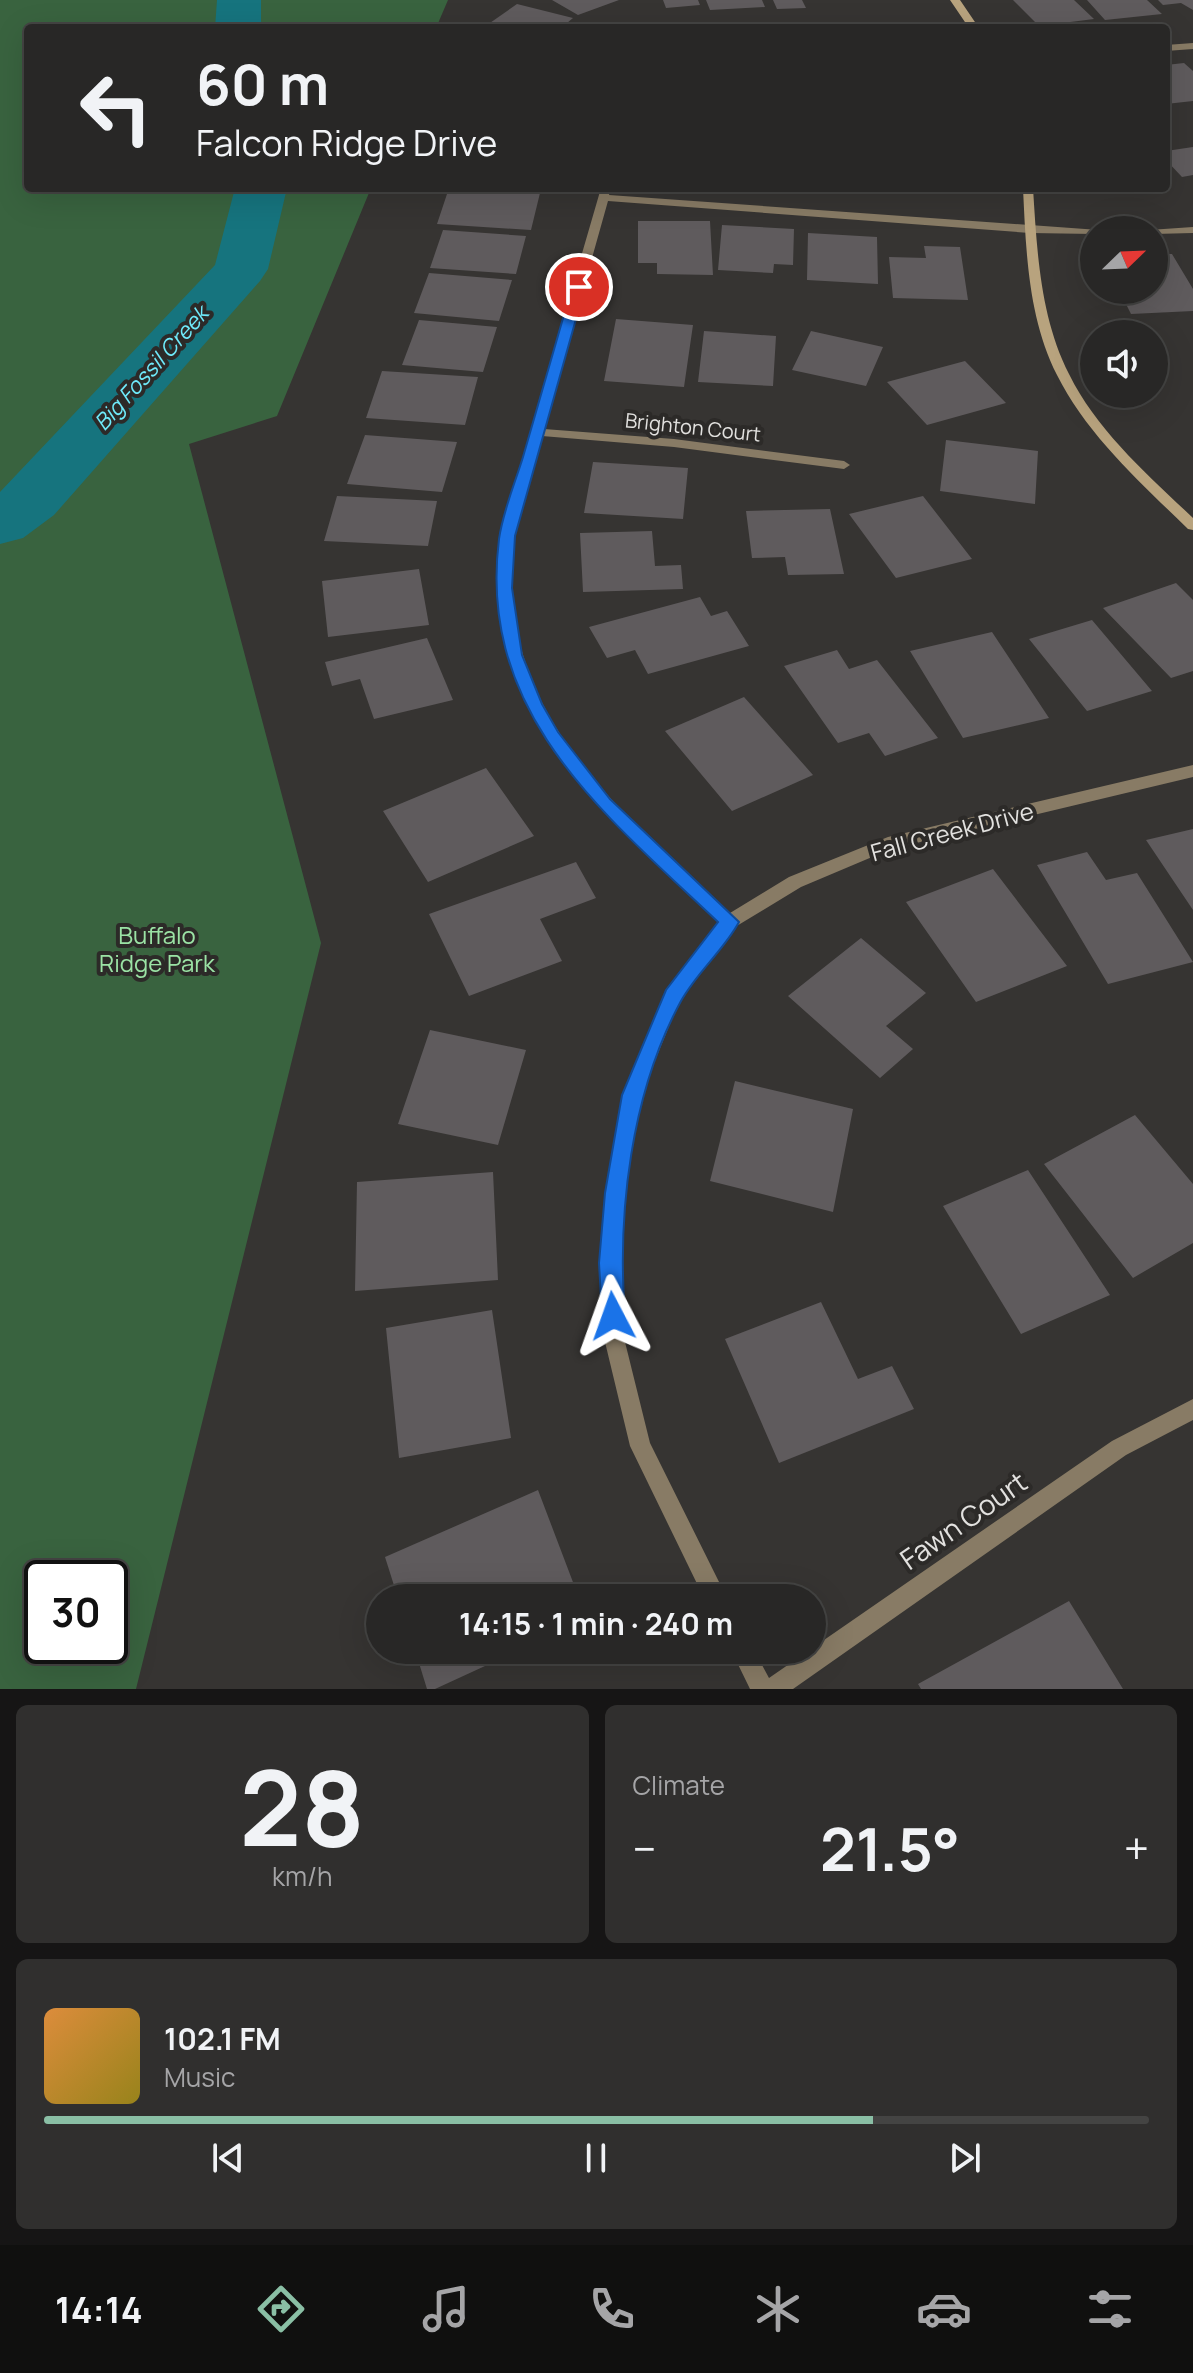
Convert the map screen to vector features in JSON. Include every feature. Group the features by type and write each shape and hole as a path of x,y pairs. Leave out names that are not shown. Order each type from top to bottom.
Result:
{"street":[{"path":"955,0 971,24"},
{"path":"1170,48 1193,46"},
{"path":"1028,192 1039,299 1063,375 1133,468 1193,526"},
{"path":"729,922 604,803 552,736 534,704 514,655 504,588 507,536 606,193 1030,230 1080,231"},
{"path":"1168,231 1193,230"},
{"name":"Brighton Court","path":"537,432 674,443 844,465"},
{"name":"Fall Creek Drive","path":"709,1584 640,1446 615,1342 610,1263 616,1193 632,1095 673,995 729,922 795,882 888,843 1193,771"},
{"name":"Fawn Court","path":"773,1689 1119,1448 1193,1409"},
{"path":"749,1664 762,1689"}],"green space":[{"name":"Buffalo Ridge Park","path":"0,0 448,0 438,24 24,24 24,192 369,192 277,416 189,444 321,943 136,1689 0,1689"}],"building":[{"path":"552,0 619,0 578,15"},
{"path":"663,0 698,0 700,5 666,8"},
{"path":"706,0 762,0 765,7 710,10"},
{"path":"773,0 802,0 806,8 777,9"},
{"path":"1013,0 1074,0 1094,19 1055,24 1037,24"},
{"path":"1087,0 1147,0 1162,14 1105,20"},
{"path":"1158,0 1193,0 1193,10 1181,3 1163,5"},
{"path":"517,4 573,18 566,24 488,24"},
{"path":"1184,63 1193,71 1193,101 1170,104 1170,65"},
{"path":"1193,147 1193,175 1182,177 1170,164 1170,150"},
{"path":"448,192 540,193 531,230 437,224"},
{"path":"638,221 710,221 713,275 657,274 657,263 638,263"},
{"path":"722,225 794,229 793,265 774,264 773,273 718,270"},
{"path":"443,230 526,236 516,274 430,268"},
{"path":"808,233 877,237 878,284 807,280"},
{"path":"924,246 960,247 968,300 893,298 889,257 926,258"},
{"path":"1168,254 1172,254 1193,289 1193,311 1131,314 1126,304 1168,304"},
{"path":"429,273 512,280 499,321 414,313"},
{"path":"616,319 693,325 684,387 604,381"},
{"path":"419,320 497,327 483,372 402,365"},
{"path":"704,331 776,336 773,386 698,382"},
{"path":"811,331 883,347 866,386 792,370"},
{"path":"965,361 1006,403 927,425 887,382"},
{"path":"382,371 478,377 465,425 366,418"},
{"path":"365,435 457,442 442,492 347,484"},
{"path":"946,440 1038,451 1035,504 940,491"},
{"path":"593,462 688,468 683,519 584,513"},
{"path":"337,496 437,501 428,546 324,541"},
{"path":"923,496 972,559 896,578 849,514"},
{"path":"830,509 844,574 788,575 785,557 752,558 746,511"},
{"path":"652,531 655,566 681,565 683,589 583,592 580,533"},
{"path":"419,569 429,625 328,637 322,581"},
{"path":"1176,583 1193,600 1193,671 1171,678 1103,608"},
{"path":"700,597 711,616 727,611 749,646 648,674 635,650 607,658 589,627"},
{"path":"1092,620 1152,691 1087,711 1029,639"},
{"path":"992,632 1049,718 963,738 910,651"},
{"path":"427,638 453,700 374,719 360,679 332,686 325,662"},
{"path":"837,650 849,669 877,660 938,738 885,756 869,733 838,743 784,666"},
{"path":"744,697 813,775 732,811 665,731"},
{"path":"486,768 534,836 428,882 383,811"},
{"path":"1193,829 1193,910 1146,840"},
{"path":"1087,852 1106,880 1137,873 1193,962 1108,984 1037,865"},
{"path":"576,862 596,898 540,919 562,961 469,996 429,914"},
{"path":"993,869 1067,966 976,1002 906,902"},
{"path":"861,938 926,993 886,1026 913,1049 880,1078 788,996"},
{"path":"430,1030 526,1050 498,1145 398,1124"},
{"path":"735,1081 853,1109 833,1212 710,1181"},
{"path":"1135,1115 1193,1184 1193,1243 1133,1278 1044,1164"},
{"path":"1028,1170 1110,1295 1021,1334 943,1206"},
{"path":"493,1172 498,1280 355,1291 357,1182"},
{"path":"821,1302 858,1379 892,1366 914,1409 779,1463 725,1339"},
{"path":"492,1310 511,1438 399,1458 386,1328"},
{"path":"538,1490 574,1584 394,1584 385,1557"},
{"path":"1069,1601 1123,1689 921,1689 918,1684"},
{"path":"419,1664 489,1664 435,1689 427,1689"}],"waterway":[{"name":"Big Fossil Creek","path":"238,24 239,0"},
{"name":"Big Fossil Creek","path":"0,523 31,501 241,269 260,192"}],"route":[{"path":"579,287 507,536 504,588 514,655 534,704 552,736 604,803 729,922 673,995 632,1095 616,1193 610,1263 613,1316"}]}
